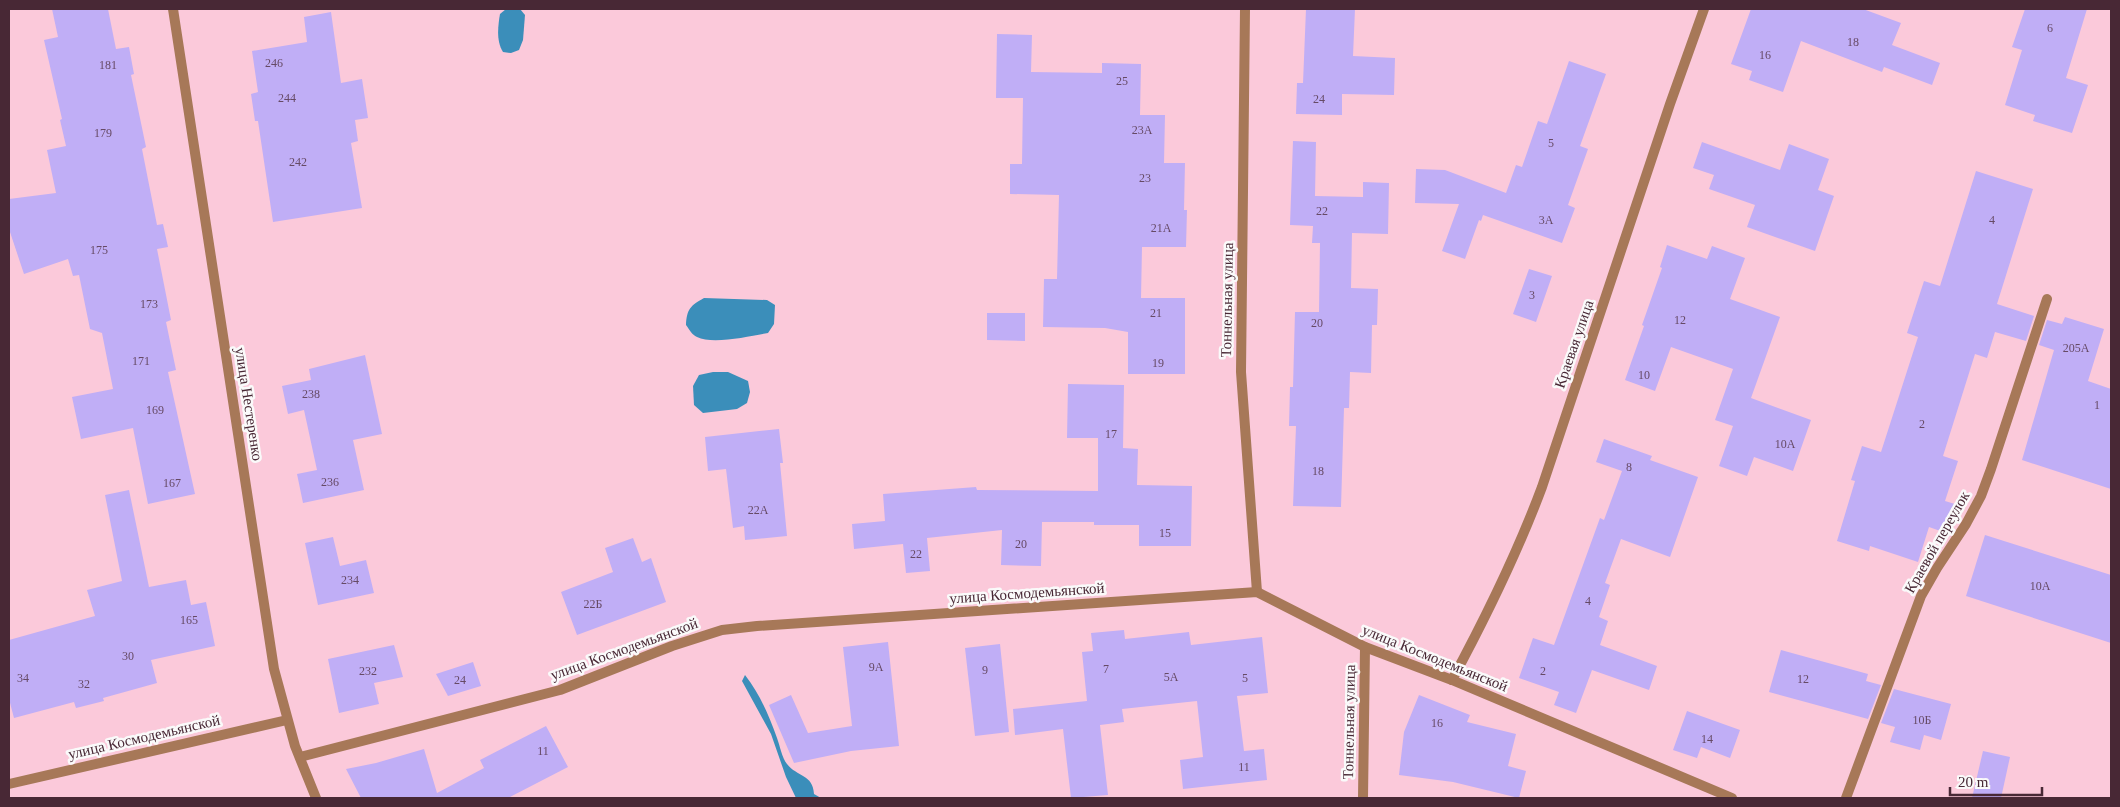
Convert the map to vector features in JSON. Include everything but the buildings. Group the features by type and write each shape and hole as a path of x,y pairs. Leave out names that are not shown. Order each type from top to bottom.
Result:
{"street":[{"name":"улица Нестеренко","path":"173,9 274,668 287,720 316,798"},
{"name":"Тоннельная улица","path":"1246,9 1241,372 1257,592"},
{"name":"Краевая улица","path":"1452,680 1496,598 1524,535 1704,9"},
{"name":"Краевой переулок","path":"1846,798 1921,596 1966,524 1984,488 2046,299"},
{"name":"улица Космодемьянской","path":"300,757 560,690 672,646 722,630 757,626 1257,592 1365,647 1452,680 1732,798"},
{"name":"Тоннельная улица","path":"1363,798 1365,647"},
{"name":"улица Космодемьянской","path":"9,784 287,720"}],"water":[{"path":"506,9 520,9 525,15 523,40 519,50 511,53 503,52 498,38 500,14"},
{"path":"704,298 767,300 775,305 774,324 768,333 742,338 712,340 697,337 686,325 687,315 695,303"},
{"path":"713,372 728,372 748,381 750,392 747,403 737,409 703,413 694,405 693,386 699,375"},
{"path":"745,675 764,705 785,761 791,768 808,779 814,794 821,798 796,798 786,777 771,734 742,681"}]}
